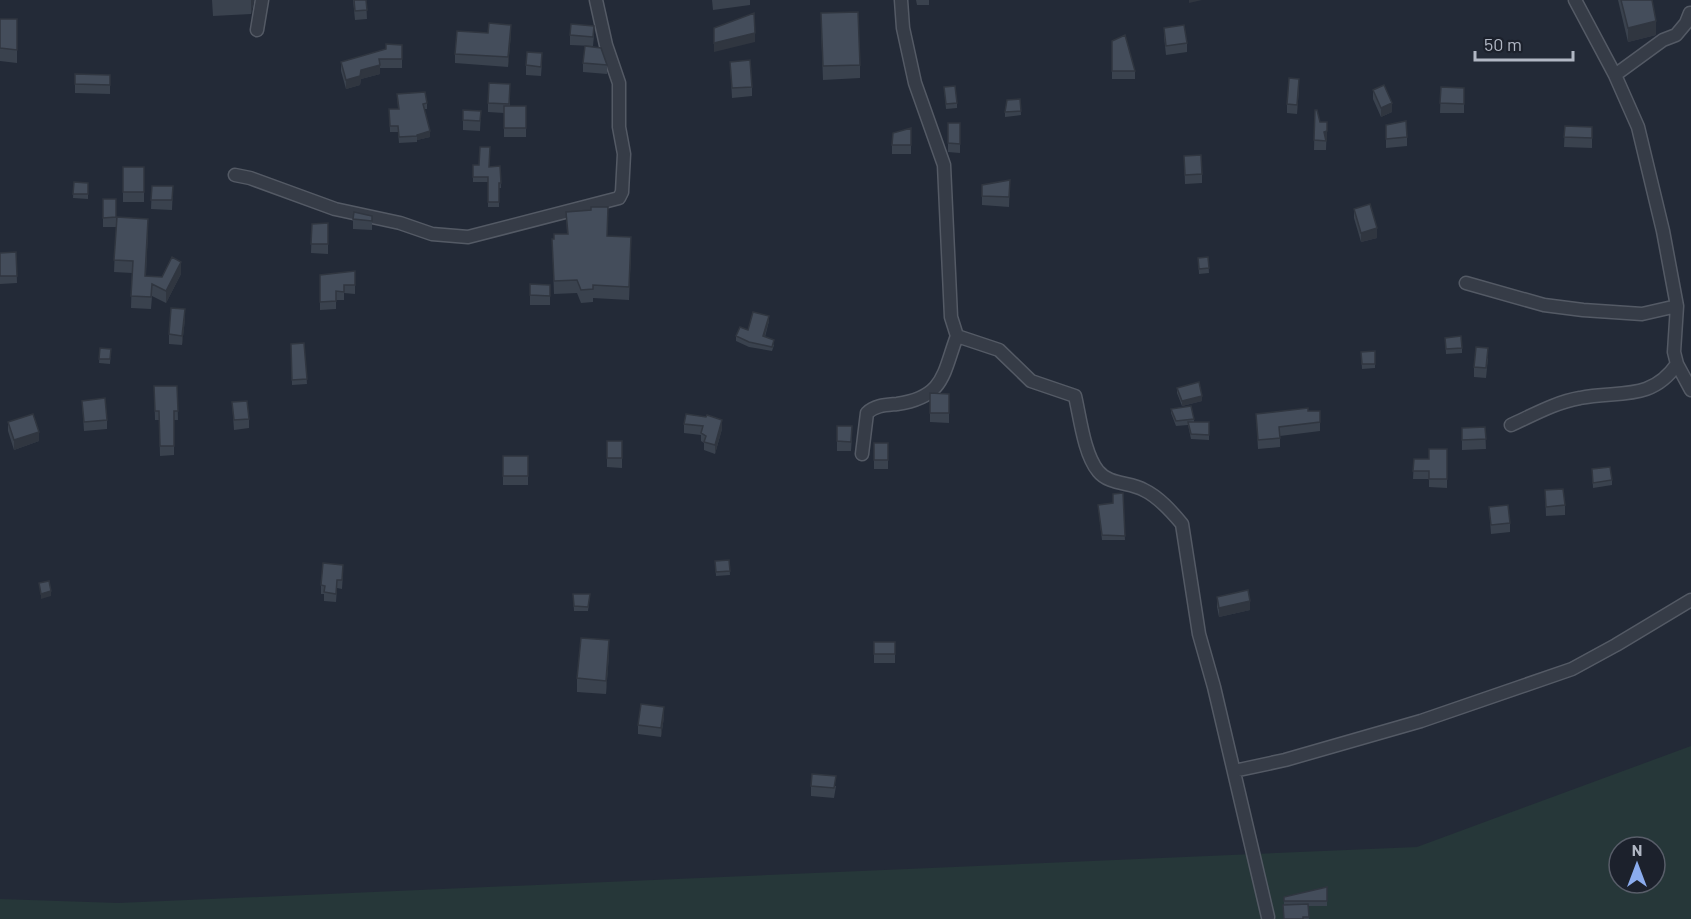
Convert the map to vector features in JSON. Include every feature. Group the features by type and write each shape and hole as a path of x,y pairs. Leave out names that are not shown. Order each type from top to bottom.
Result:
{"street":[{"path":"257,30 262,0"},
{"path":"235,175 250,178 335,209 400,223 432,234 468,237 619,198 622,192 624,154 619,127 619,83 606,45 596,0"},
{"path":"862,454 867,413 871,408 902,403 938,387 948,368 957,336 951,317 944,165 915,83 903,28 901,0"},
{"path":"1575,0 1615,75 1638,127 1663,231 1677,306 1674,352 1677,364 1691,390"},
{"path":"1615,75 1663,40 1676,34 1686,23 1690,14"},
{"path":"1466,283 1544,305 1583,310 1642,314 1677,306"},
{"path":"957,336 999,350 1031,381 1075,396 1090,458 1099,472 1109,480 1145,490 1182,524 1199,634 1268,917"},
{"path":"1511,425 1546,409 1580,398 1617,395 1659,385 1677,364"},
{"path":"1234,771 1285,760 1421,721 1572,669 1691,600"}],"shaded area":[{"path":"1691,746 1691,919 0,919 0,899 118,903 1417,847"}],"building":[{"path":"354,0 366,0 367,10 355,11"},
{"path":"1621,0 1652,0 1656,21 1628,28"},
{"path":"858,12 860,65 823,66 821,13"},
{"path":"754,13 755,33 714,43 714,28"},
{"path":"0,19 17,19 17,50 0,48"},
{"path":"489,23 511,25 508,57 455,54 457,31 488,33"},
{"path":"571,24 594,26 593,37 570,35"},
{"path":"1184,25 1187,43 1166,46 1164,28"},
{"path":"1125,35 1135,71 1112,71 1112,41"},
{"path":"386,44 402,45 402,59 379,59 380,65 361,70 360,76 346,80 341,62 386,49"},
{"path":"585,46 601,48 607,65 583,63"},
{"path":"527,52 542,53 541,67 526,65"},
{"path":"750,60 752,87 732,88 730,62"},
{"path":"75,74 110,75 110,85 75,84"},
{"path":"1289,78 1299,79 1297,105 1287,104"},
{"path":"489,83 510,84 509,104 488,103"},
{"path":"1384,85 1392,103 1381,108 1373,90"},
{"path":"955,86 957,103 946,104 944,87"},
{"path":"1441,87 1464,88 1464,104 1440,103"},
{"path":"425,92 427,103 423,104 430,131 417,136 399,137 398,126 390,126 389,109 399,109 397,94"},
{"path":"1020,99 1021,111 1005,112 1007,100"},
{"path":"504,106 526,106 526,128 504,128"},
{"path":"463,110 481,111 480,121 463,120"},
{"path":"1315,110 1317,110 1320,122 1327,122 1327,131 1324,132 1326,141 1314,140"},
{"path":"1406,121 1407,137 1386,139 1386,125"},
{"path":"948,123 960,123 960,144 948,143"},
{"path":"1565,126 1592,127 1592,138 1564,137"},
{"path":"911,128 911,145 892,145 893,133"},
{"path":"480,147 490,147 489,167 500,166 499,202 488,202 488,177 473,177 473,165 479,165"},
{"path":"1201,155 1202,174 1185,175 1184,156"},
{"path":"123,167 144,167 144,192 123,192"},
{"path":"1010,180 1009,197 982,196 982,185"},
{"path":"74,182 88,183 88,194 73,194"},
{"path":"152,186 173,186 172,200 151,200"},
{"path":"103,199 116,199 116,217 103,218"},
{"path":"1370,204 1377,228 1361,233 1354,209"},
{"path":"591,207 608,207 607,236 631,237 629,287 593,285 593,289 581,290 577,280 554,281 552,239 554,239 554,234 568,234 566,212 591,210"},
{"path":"354,212 372,216 372,221 353,219"},
{"path":"117,217 148,219 145,276 162,277 172,257 181,262 166,291 152,284 151,297 131,296 133,261 114,260"},
{"path":"328,223 328,244 311,244 312,224"},
{"path":"16,252 17,276 0,276 0,253"},
{"path":"1208,257 1209,268 1199,269 1198,258"},
{"path":"355,271 355,285 344,285 344,292 336,291 336,301 320,302 320,275"},
{"path":"530,284 550,285 550,296 530,295"},
{"path":"171,308 185,309 182,336 169,334"},
{"path":"753,312 769,316 763,336 774,340 772,347 749,342 736,336 740,327 748,330"},
{"path":"1461,336 1462,348 1446,349 1445,338"},
{"path":"304,343 307,379 292,380 291,344"},
{"path":"1476,347 1488,348 1486,368 1474,367"},
{"path":"100,348 111,349 110,359 99,359"},
{"path":"1375,351 1375,364 1362,364 1361,352"},
{"path":"1199,382 1202,396 1182,401 1177,388"},
{"path":"154,386 177,386 178,411 174,411 174,446 160,446 159,411 155,411"},
{"path":"930,393 949,394 949,413 930,413"},
{"path":"105,398 107,420 84,422 82,401"},
{"path":"247,401 249,419 234,420 232,402"},
{"path":"1191,406 1194,419 1176,421 1171,409"},
{"path":"1308,408 1308,411 1320,411 1320,422 1279,427 1280,438 1258,440 1256,414"},
{"path":"33,414 39,432 14,440 8,422"},
{"path":"686,414 706,417 707,415 722,420 715,445 704,442 706,436 701,433 703,426 684,424"},
{"path":"1188,422 1209,422 1209,435 1191,434"},
{"path":"837,426 852,426 851,442 837,441"},
{"path":"1485,427 1486,439 1462,440 1462,428"},
{"path":"607,441 622,441 622,458 607,458"},
{"path":"874,443 888,443 888,460 874,460"},
{"path":"1429,449 1447,449 1447,479 1429,479 1429,471 1413,471 1414,459 1429,459"},
{"path":"503,456 528,456 528,476 503,476"},
{"path":"1610,467 1612,480 1593,483 1592,469"},
{"path":"1563,489 1565,505 1546,507 1545,490"},
{"path":"1123,493 1125,536 1102,535 1098,505 1113,503 1113,494"},
{"path":"1508,505 1510,523 1491,525 1489,507"},
{"path":"729,560 730,571 716,572 715,561"},
{"path":"323,563 343,565 342,580 337,580 336,594 324,592 325,586 321,585"},
{"path":"49,581 51,591 41,594 39,583"},
{"path":"1248,590 1250,601 1219,608 1217,597"},
{"path":"573,594 590,594 588,607 574,606"},
{"path":"581,638 609,640 606,681 577,678"},
{"path":"874,642 895,642 895,654 874,654"},
{"path":"641,704 664,707 661,728 638,725"},
{"path":"812,774 836,776 834,788 811,786"},
{"path":"1327,887 1327,901 1284,901 1284,897"},
{"path":"1308,904 1309,917 1284,919 1283,905"}]}
